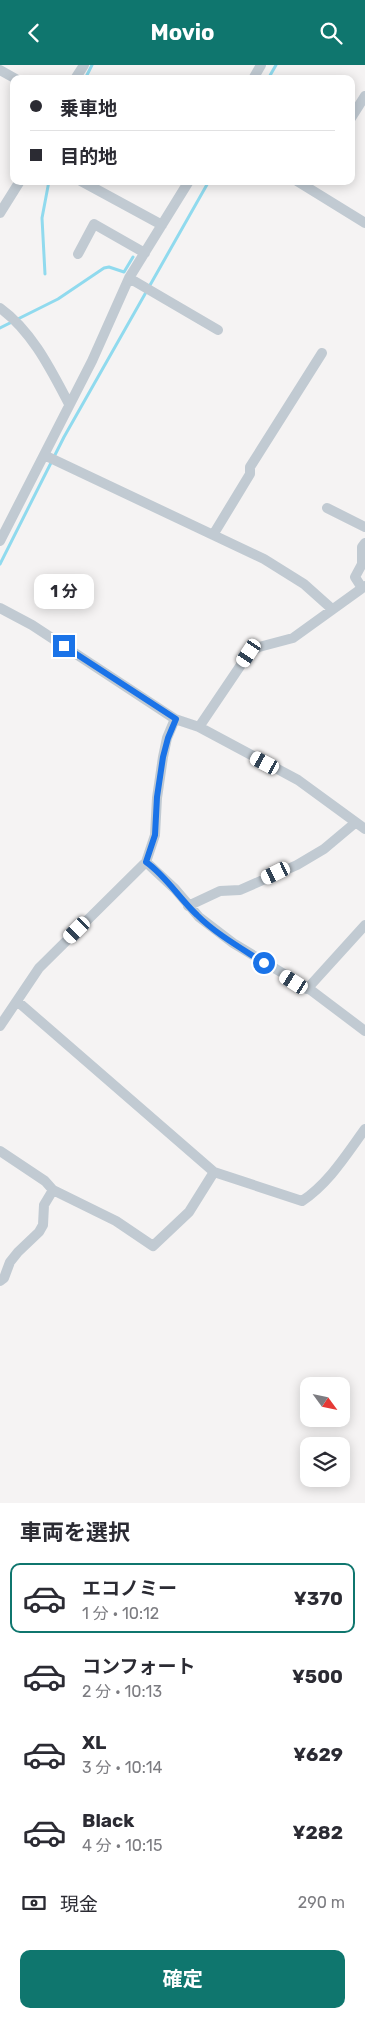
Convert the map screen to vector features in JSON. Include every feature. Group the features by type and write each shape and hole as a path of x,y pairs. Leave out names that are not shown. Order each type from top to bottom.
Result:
{"street":[{"path":"355,112 365,96"},
{"path":"0,213 18,185"},
{"path":"88,185 162,225"},
{"path":"0,541 92,361 129,278 187,185"},
{"path":"310,185 365,223"},
{"path":"78,254 94,225 145,253"},
{"path":"129,278 218,330"},
{"path":"0,308 13,317 45,359 69,404"},
{"path":"213,535 250,475 250,467 322,353"},
{"path":"44,455 264,559 304,584 332,609"},
{"path":"327,508 365,527"},
{"path":"199,727 249,653 260,647 293,638 363,587 355,577 362,564 362,547 365,543"},
{"path":"0,608 32,625 176,719 199,727 298,780 365,829"},
{"path":"0,1026 4,1011 17,1001 39,968 146,862 155,835 157,797 163,757 176,719"},
{"path":"188,906 220,891 240,890 297,865 324,849 355,823"},
{"path":"146,862 175,889 199,917 233,943 307,989 365,1031"},
{"path":"307,989 365,925"},
{"path":"17,1001 214,1172 302,1201 327,1180 365,1129"},
{"path":"0,1151 45,1181 53,1190 116,1221 154,1246 189,1212 214,1172"},
{"path":"0,1281 18,1252 39,1232 43,1225 44,1205 53,1190"}],"waterway":[{"path":"87,75 92,65"},
{"path":"270,75 276,65"},
{"path":"45,274 42,218 48,185"},
{"path":"0,564 64,437 207,185"},
{"path":"0,328 58,299 104,268 109,267 124,272 133,257"}],"route":[{"path":"64,646 176,719 163,757 157,797 155,835 146,862 175,889 199,917 233,943 264,963"}]}
